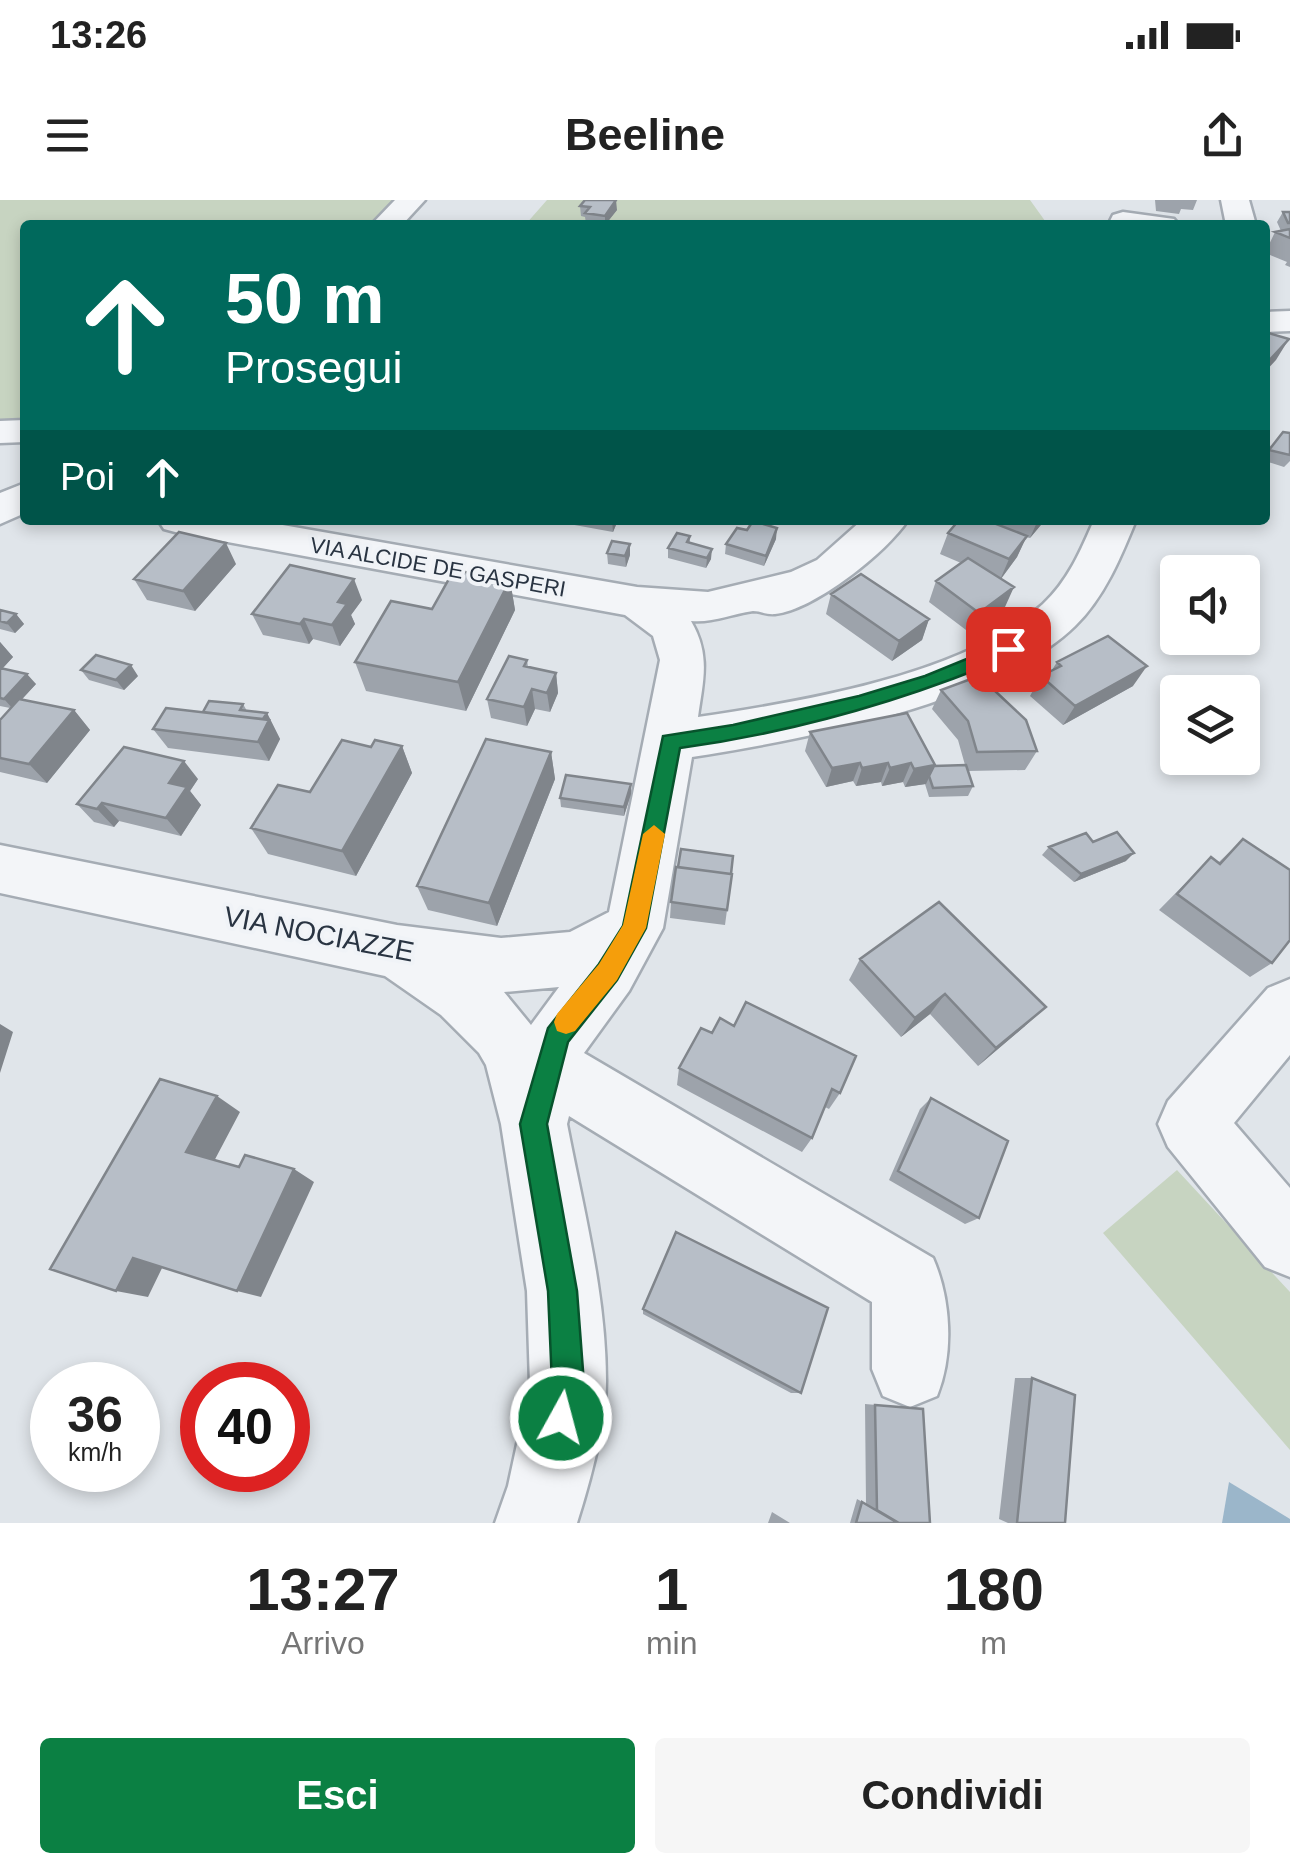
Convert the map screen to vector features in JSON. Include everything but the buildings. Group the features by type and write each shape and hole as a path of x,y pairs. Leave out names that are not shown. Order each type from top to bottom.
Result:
{"street":[{"path":"391,220 411,200"},
{"name":"VIA ALCIDE DE GASPERI","path":"208,525 637,602 708,607 804,584"},
{"path":"683,660 720,628 832,570 882,525"},
{"path":"670,741 733,733 859,704 990,659 1055,619 1080,590 1112,525"},
{"path":"536,1523 548,1486 568,1384 550,1069 608,972 640,904 683,660 682,641 673,628 637,602"},
{"name":"VIA NOCIAZZE","path":"4,873 398,952 501,965 570,959 608,945 640,904"},
{"path":"398,952 458,992 490,1020 510,1047 908,1283 910,1370"},
{"path":"1290,1008 1191,1124 1290,1242"}],"green space":[{"path":"0,200 402,200 382,220 20,220 20,423 0,425"},
{"path":"547,200 1030,200 1044,220 529,220"},
{"path":"1177,1170 1290,1292 1290,1450 1103,1233"}],"water":[{"path":"1229,1482 1290,1519 1290,1523 1222,1523"}],"slow traffic":[{"path":"566,1022 608,972 634,928 654,834"}],"route":[{"path":"561,1418 568,1384 562,1291 534,1124 546,1066 557,1037 608,972 634,928 670,741 733,733 859,704 932,681 1008,649"}]}
